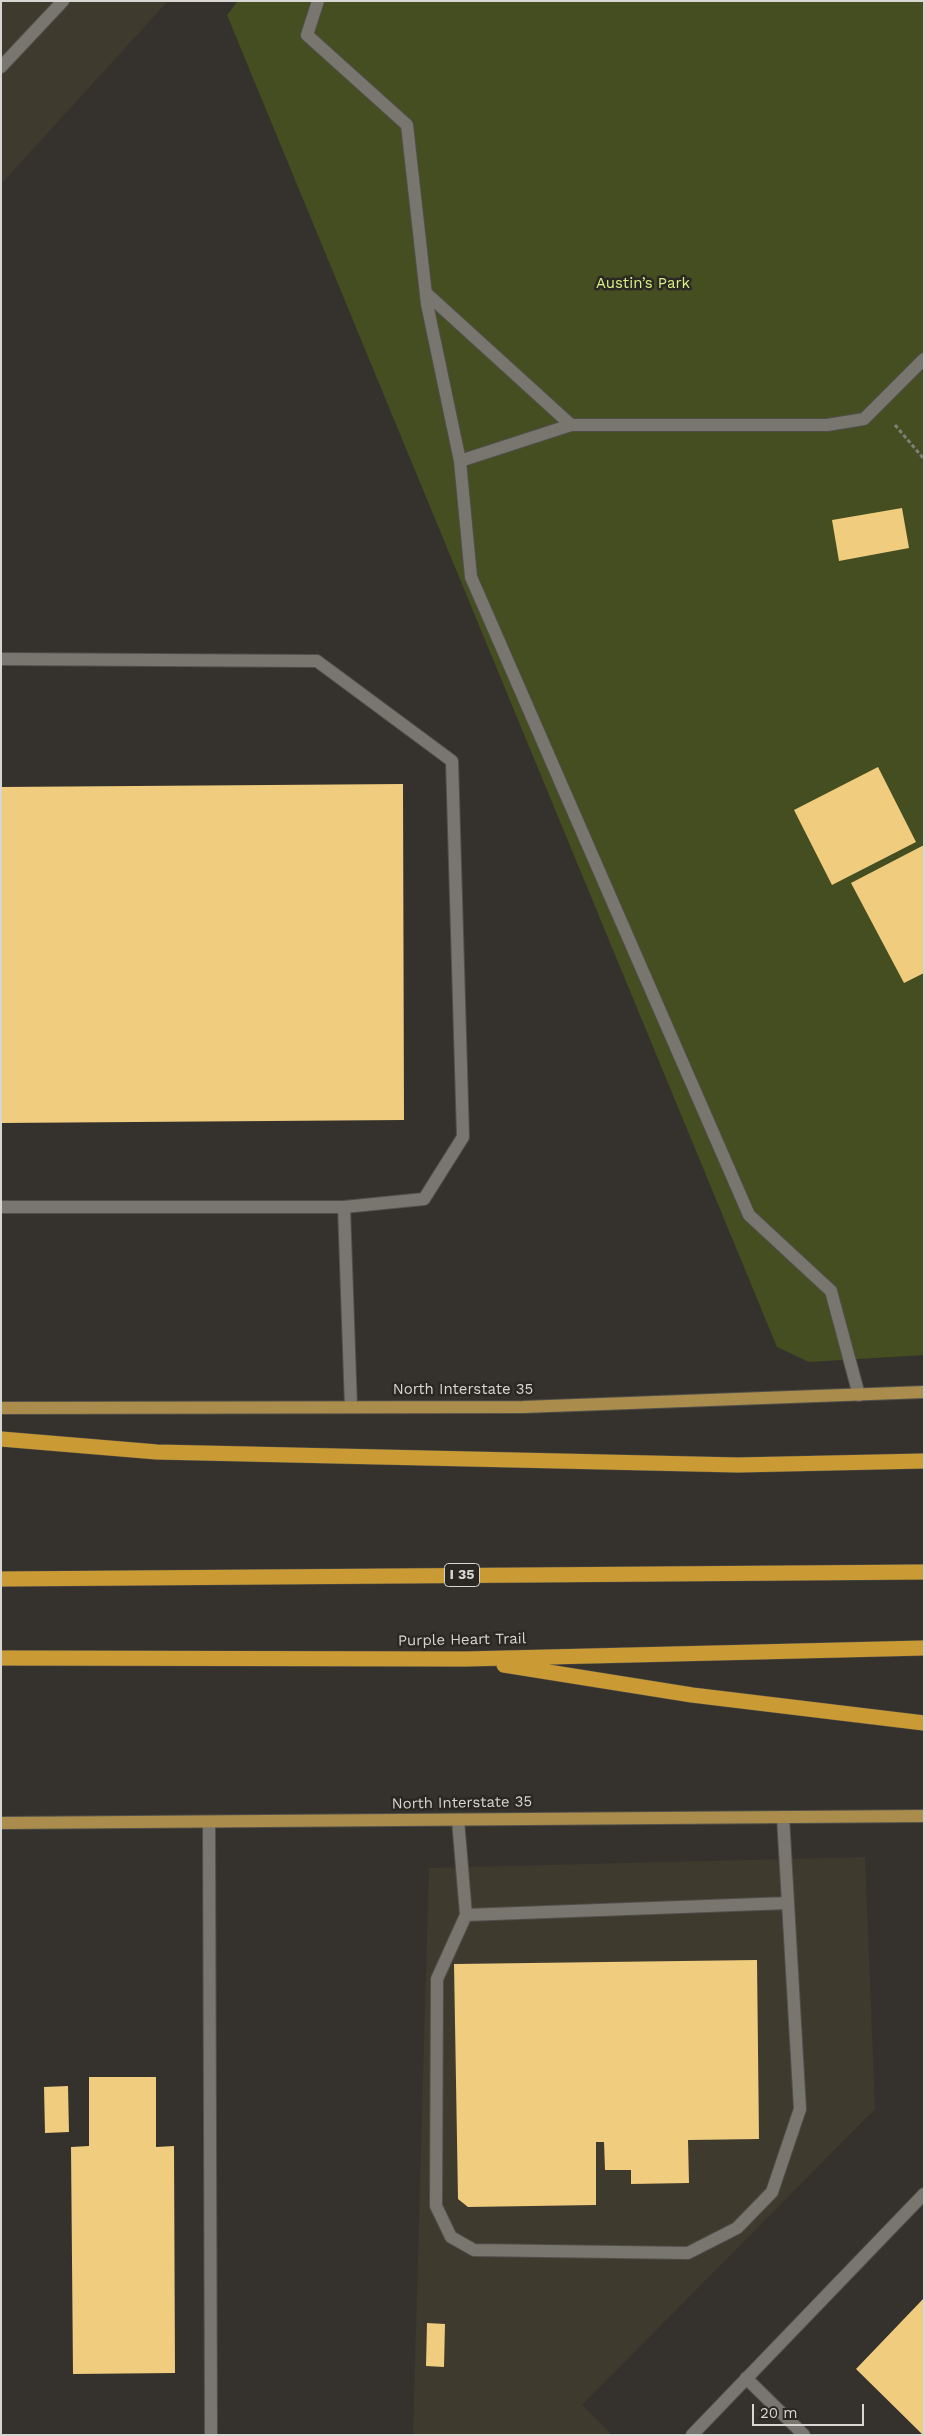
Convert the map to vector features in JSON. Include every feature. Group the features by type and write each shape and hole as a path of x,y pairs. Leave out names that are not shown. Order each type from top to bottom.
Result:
{"highway":[{"path":"1,1439 157,1452 196,1453 738,1465 924,1461"},
{"name":"I 35","path":"1,1579 924,1572"},
{"name":"Purple Heart Trail","path":"1,1658 465,1659 924,1648"},
{"path":"465,1659 692,1695 924,1723"}],"main road":[{"name":"North Interstate 35","path":"1,1408 523,1406 924,1392"},
{"name":"North Interstate 35","path":"1,1823 924,1816"}],"lane":[{"path":"1,67 63,1"},
{"path":"318,1 308,35 407,125 426,293 460,461 471,577 474,586 748,1214 831,1291 859,1395"},
{"path":"426,293 571,425"},
{"path":"460,461 571,425 827,425 864,420 924,359"},
{"path":"1,659 317,661 452,761 463,1137 424,1200 344,1207 1,1207"},
{"path":"344,1207 351,1407"},
{"path":"458,1820 466,1915 437,1979 436,2206 451,2237 474,2250 688,2253 738,2228 772,2192 800,2109 783,1817"},
{"path":"210,1822 211,2435"},
{"path":"466,1915 788,1903"},
{"path":"692,2435 924,2194"},
{"path":"746,2378 804,2435"}],"path":[{"path":"878,405 924,458"}],"shaded area":[{"path":"1,1 168,1 1,184"},
{"path":"865,1857 875,2109 582,2405 612,2435 413,2435 429,1868"}],"green space":[{"name":"Austin’s Park","path":"238,1 924,1 924,1355 809,1362 777,1347 227,15"}],"building":[{"path":"902,508 909,548 839,561 832,520"},
{"path":"878,767 916,842 832,885 794,810"},
{"path":"403,784 404,1120 1,1123 1,787"},
{"path":"924,845 924,973 904,983 851,883"},
{"path":"757,1960 759,2139 688,2140 689,2183 631,2184 631,2170 605,2170 604,2142 596,2142 596,2205 468,2207 458,2199 454,1964"},
{"path":"89,2077 156,2077 156,2147 174,2146 175,2373 73,2374 71,2147 89,2146"},
{"path":"68,2086 69,2132 45,2133 44,2087"},
{"path":"924,2298 924,2435 923,2435 856,2369"},
{"path":"427,2323 445,2324 444,2367 426,2366"}]}
